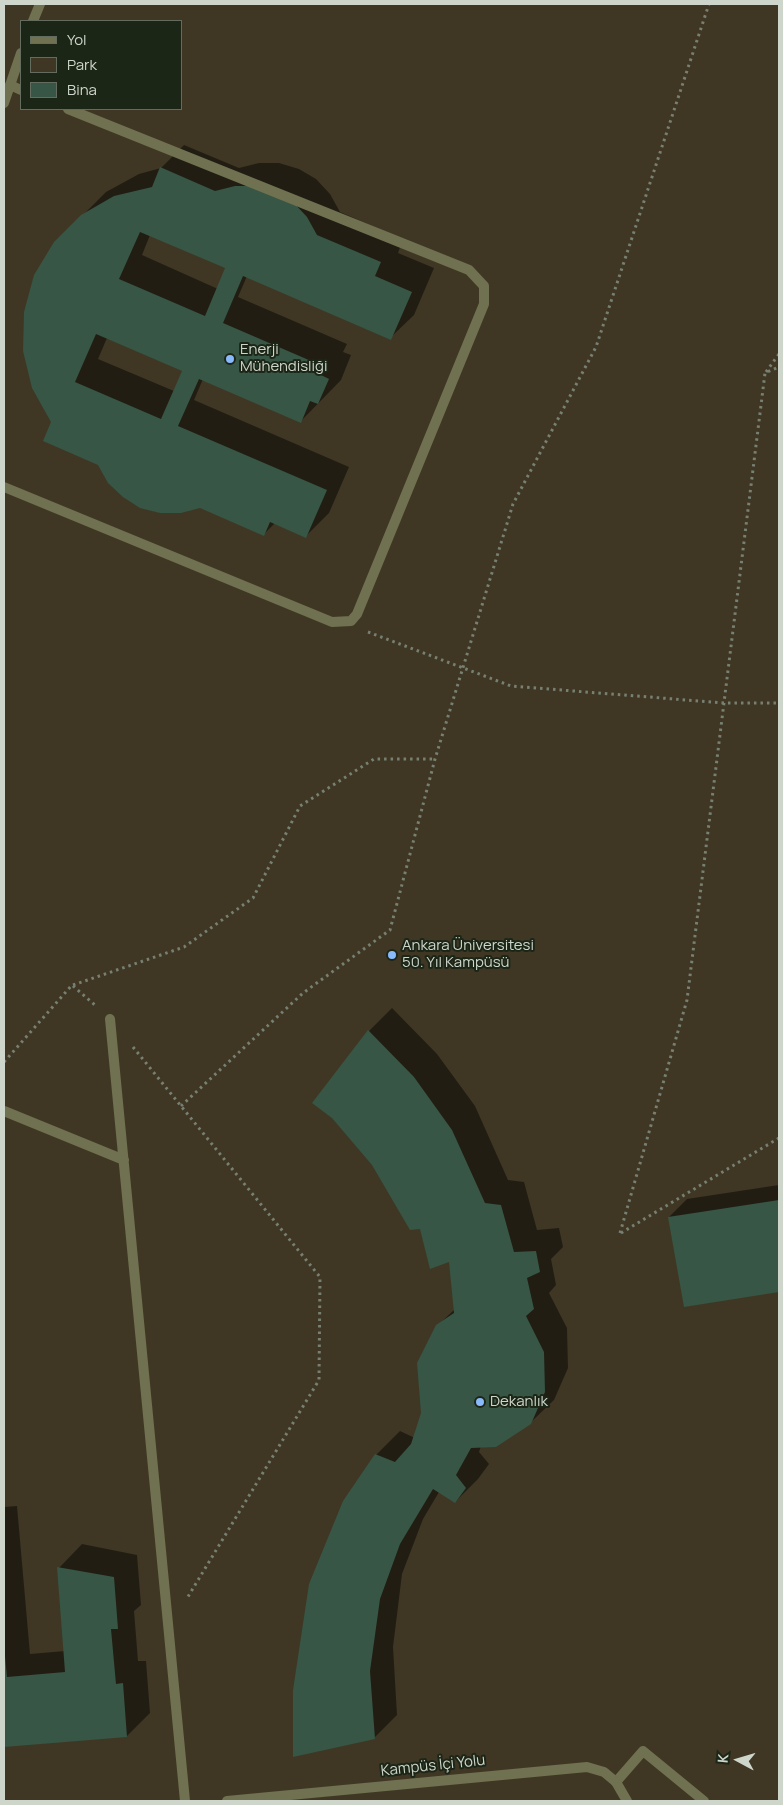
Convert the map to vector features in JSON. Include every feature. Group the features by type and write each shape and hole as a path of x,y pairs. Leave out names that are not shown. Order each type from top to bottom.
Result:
{"street":[{"path":"33,20 40,4"},
{"path":"4,104 20,57"},
{"path":"10,86 20,90"},
{"path":"4,488 332,622 344,623 351,621 357,614 484,304 484,286 468,270 70,110"},
{"path":"110,1019 185,1801"},
{"path":"4,1111 124,1160"},
{"path":"616,1782 643,1751 704,1801"},
{"name":"Kampüs İçi Yolu","path":"227,1801 587,1767 604,1772 616,1782 627,1801"}],"path":[{"path":"181,1106 303,993 390,930 435,759 513,504 596,347 709,4"},
{"path":"779,354 765,373 687,1000 620,1233 779,1138"},
{"path":"765,373 779,367"},
{"path":"344,623 511,686 724,703 779,703"},
{"path":"4,1062 72,985 184,947 253,898 300,806 374,759 435,759"},
{"path":"72,985 110,1019 320,1277 319,1380 169,1628"}],"green space":[{"name":"Ankara Üniversitesi 50. Yıl Kampüsü","path":"4,4 779,4 779,1801 4,1801"}],"building":[{"name":"Enerji Mühendisliği","path":"160,167 215,191 235,186 256,186 293,202 307,217 317,235 381,262 375,276 412,292 391,340 243,276 223,323 325,367 321,375 329,379 318,404 310,401 301,423 199,379 178,426 327,490 306,538 270,522 264,536 200,508 181,513 160,513 140,508 123,497 108,483 98,465 43,441 51,422 32,388 23,351 24,312 34,275 54,242 81,215 114,196 152,187","holes":["140,232 225,268 205,316 119,279","96,334 182,371 161,419 75,382"]},
{"name":"Dekanlık","path":"368,1030 414,1077 452,1130 485,1203 501,1205 514,1252 536,1251 540,1272 527,1278 534,1309 526,1316 544,1352 545,1392 531,1424 496,1447 471,1448 456,1475 466,1488 455,1503 433,1489 400,1544 380,1599 370,1671 375,1739 293,1757 293,1690 309,1584 343,1501 375,1454 395,1462 411,1444 421,1413 417,1363 436,1325 454,1313 449,1262 430,1269 420,1229 410,1230 372,1165 332,1118 312,1103"},
{"path":"779,1200 779,1292 684,1307 668,1217"},
{"path":"57,1567 114,1577 118,1629 111,1629 116,1684 123,1683 127,1737 4,1747 4,1656 7,1677 65,1672"}],"place":[{"name":"Enerji Mühendisliği","path":"230,359"},
{"name":"Ankara Üniversitesi 50. Yıl Kampüsü","path":"392,955"},
{"name":"Dekanlık","path":"480,1402"}]}
